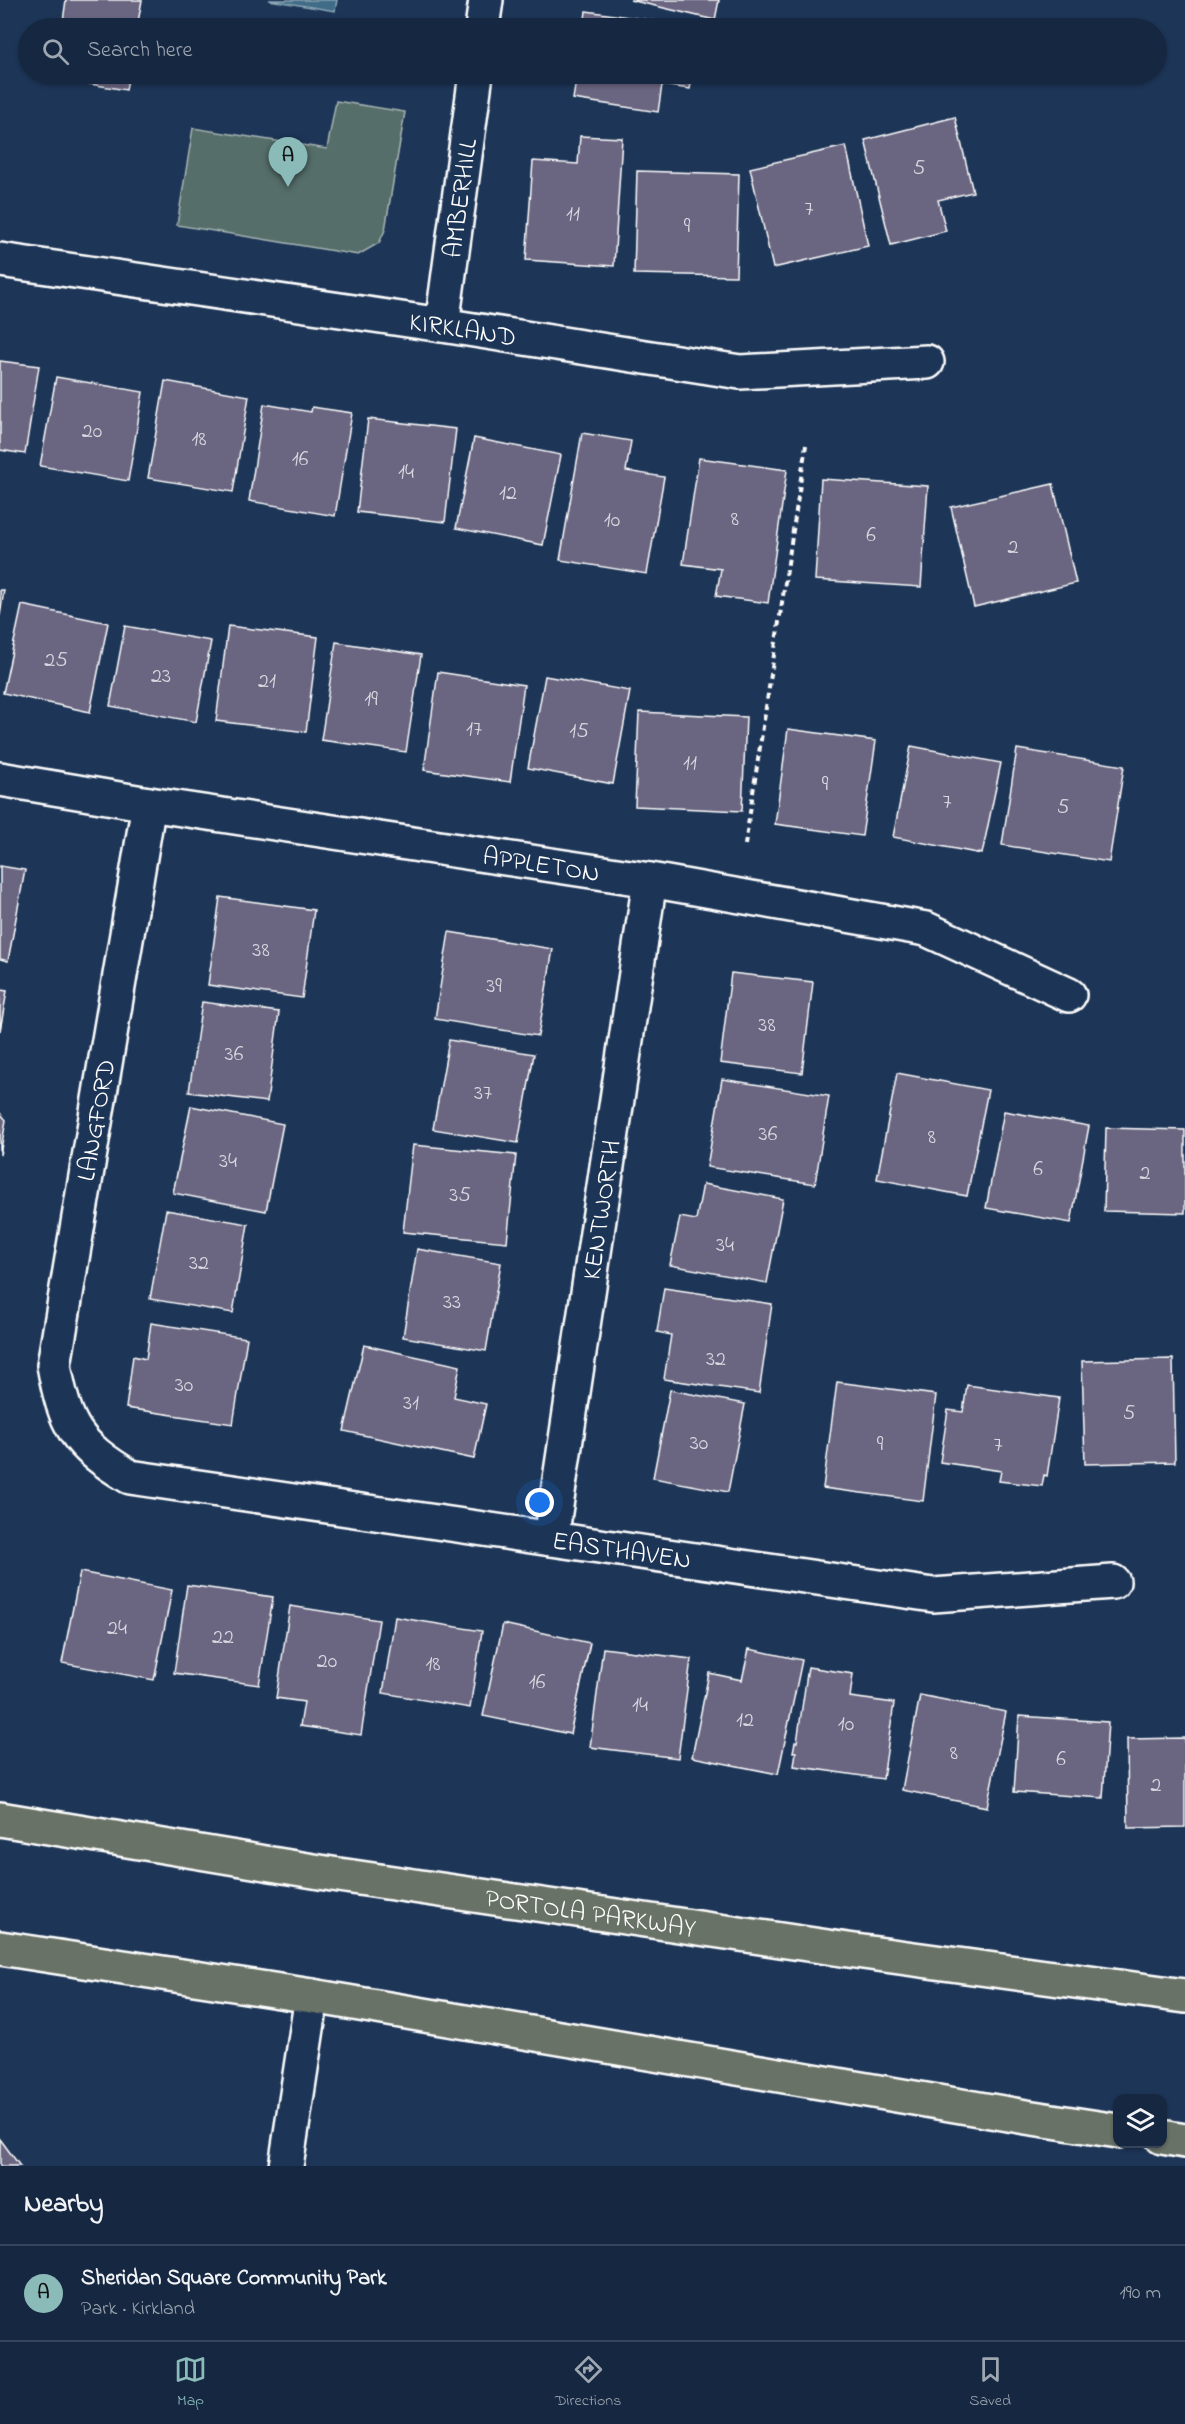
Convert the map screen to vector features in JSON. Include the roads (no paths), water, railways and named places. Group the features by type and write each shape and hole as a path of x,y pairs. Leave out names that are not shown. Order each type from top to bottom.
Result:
{"main road":[{"name":"PORTOLA PARKWAY","path":"0,1819 344,1875 848,1950 1185,1996"},
{"path":"0,1948 312,1996 1113,2130"},
{"path":"1167,2138 1185,2140"}],"street":[{"path":"483,18 486,0"},
{"name":"AMBERHILL","path":"442,325 475,84"},
{"name":"KIRKLAND","path":"0,260 442,325 740,372 927,362"},
{"name":"APPLETON","path":"0,779 149,804 650,880 926,929 1069,995"},
{"name":"LANGFORD","path":"76,1433 61,1402 54,1365 149,804"},
{"name":"KENTWORTH","path":"551,1539 650,880"},
{"name":"EASTHAVEN","path":"76,1433 99,1458 130,1477 933,1595 1113,1582"},
{"path":"286,2166 312,1996"}],"water":[{"path":"269,0 337,0 335,11"}],"place":[{"name":"Sheridan Square Community Park","path":"288,187"}]}
